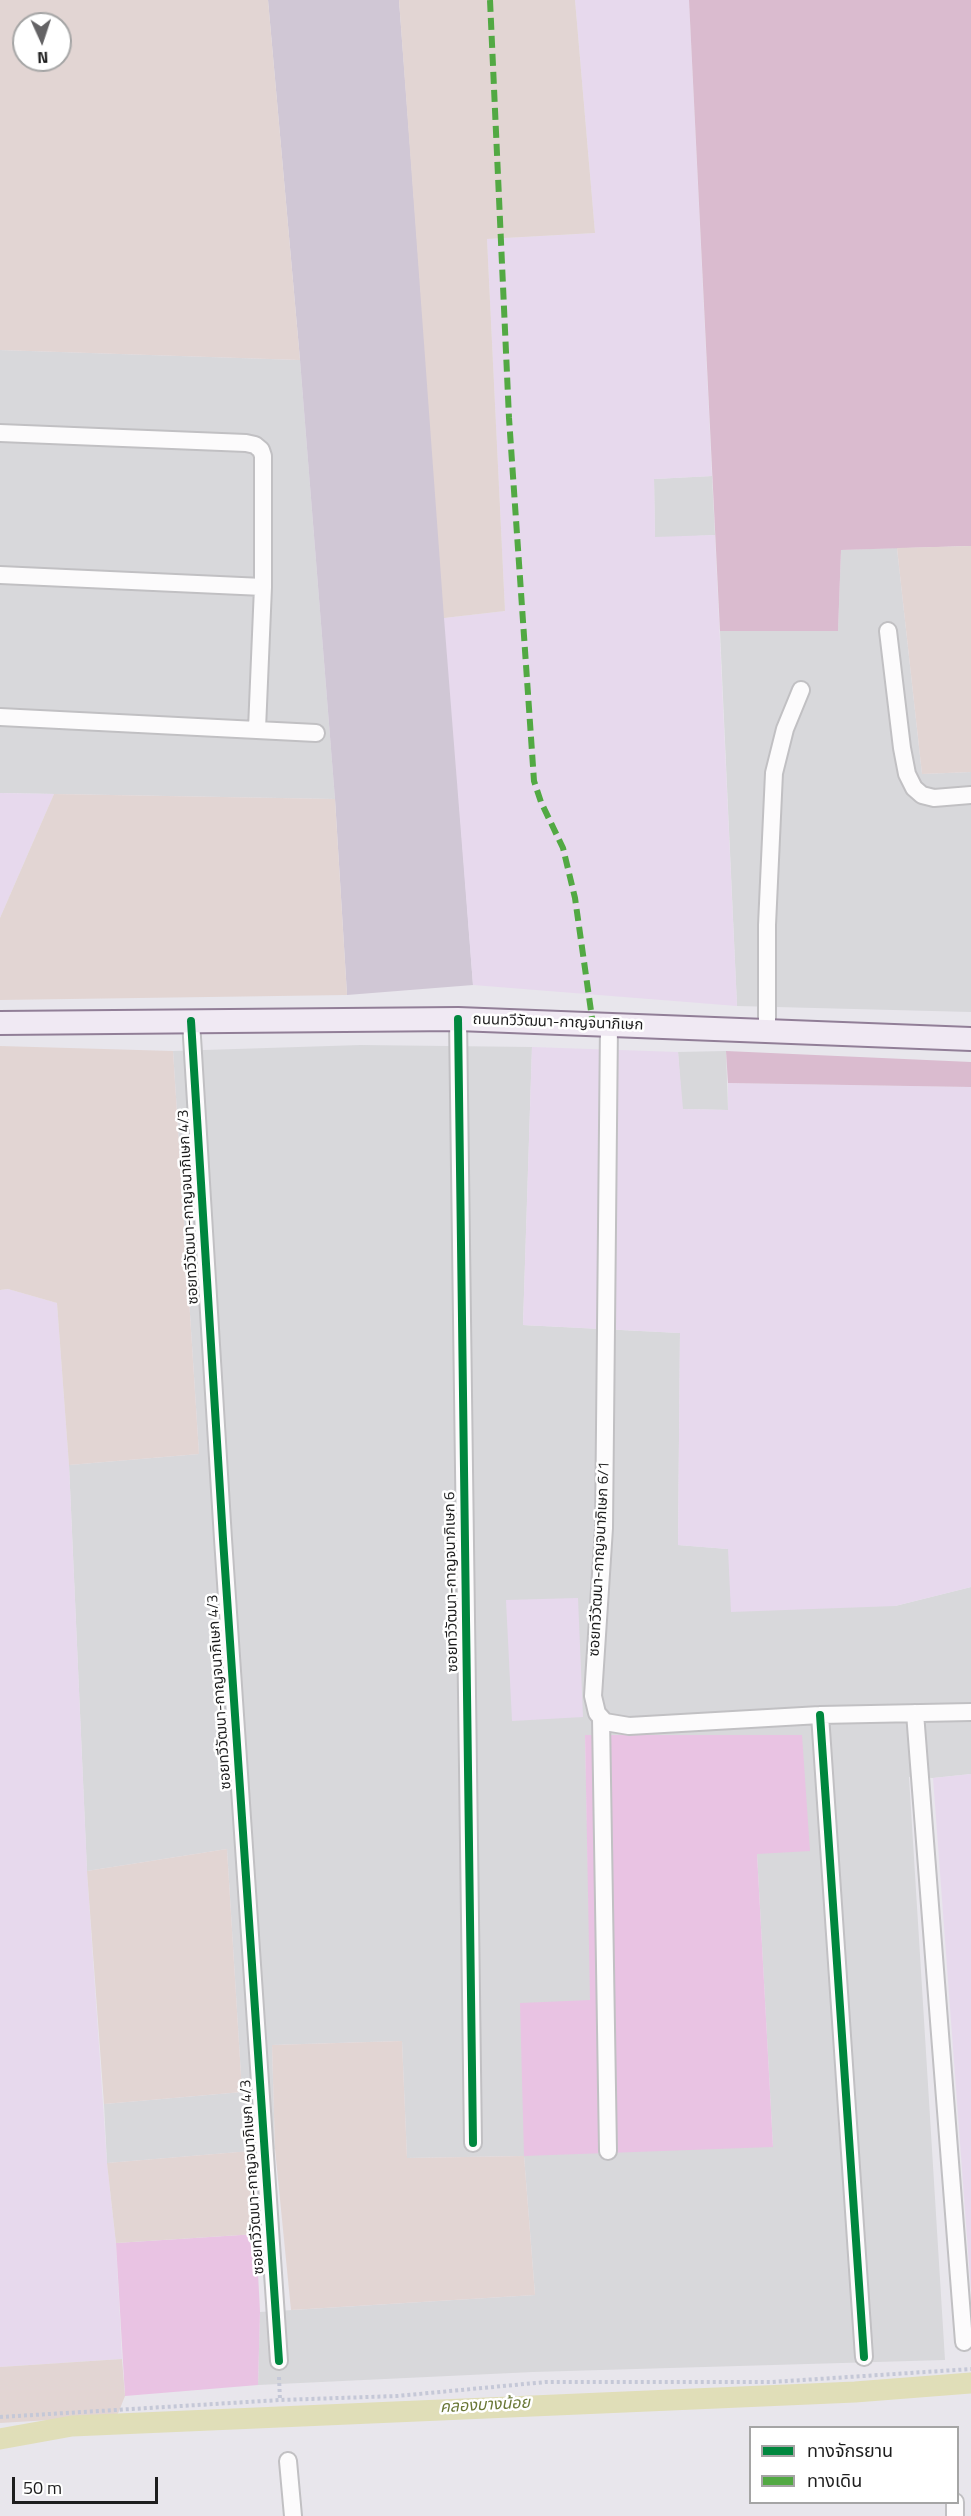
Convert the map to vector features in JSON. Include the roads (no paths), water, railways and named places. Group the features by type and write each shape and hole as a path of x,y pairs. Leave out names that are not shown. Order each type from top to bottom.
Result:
{"street":[{"path":"0,433 255,444 263,456 263,588 256,729"},
{"path":"0,575 263,588"},
{"path":"888,631 902,748 907,774 914,788 922,795 934,798 971,795"},
{"path":"768,1031 767,925 774,773 785,729 801,690"},
{"path":"0,717 316,733"},
{"name":"ถนนทวีวัฒนา-กาญจนาภิเษก","path":"0,1023 458,1019 971,1039"},
{"name":"ซอยทวีวัฒนา-กาญจนาภิเษก 6","path":"458,1019 473,2143"},
{"name":"ซอยทวีวัฒนา-กาญจนาภิเษก 4/3","path":"191,1021 222,1527 279,2361"},
{"name":"ซอยทวีวัฒนา-กาญจนาภิเษก 6/1","path":"608,2151 601,1718 597,1713 593,1696 604,1528 609,1025"},
{"path":"601,1718 615,1725 629,1726 820,1715 971,1712"},
{"path":"915,1713 964,2342"},
{"path":"820,1715 864,2357"},
{"path":"288,2461 293,2516"}],"waterway":[{"name":"คลองบางน้อย","path":"0,2439 72,2426 855,2392 971,2383"}]}
